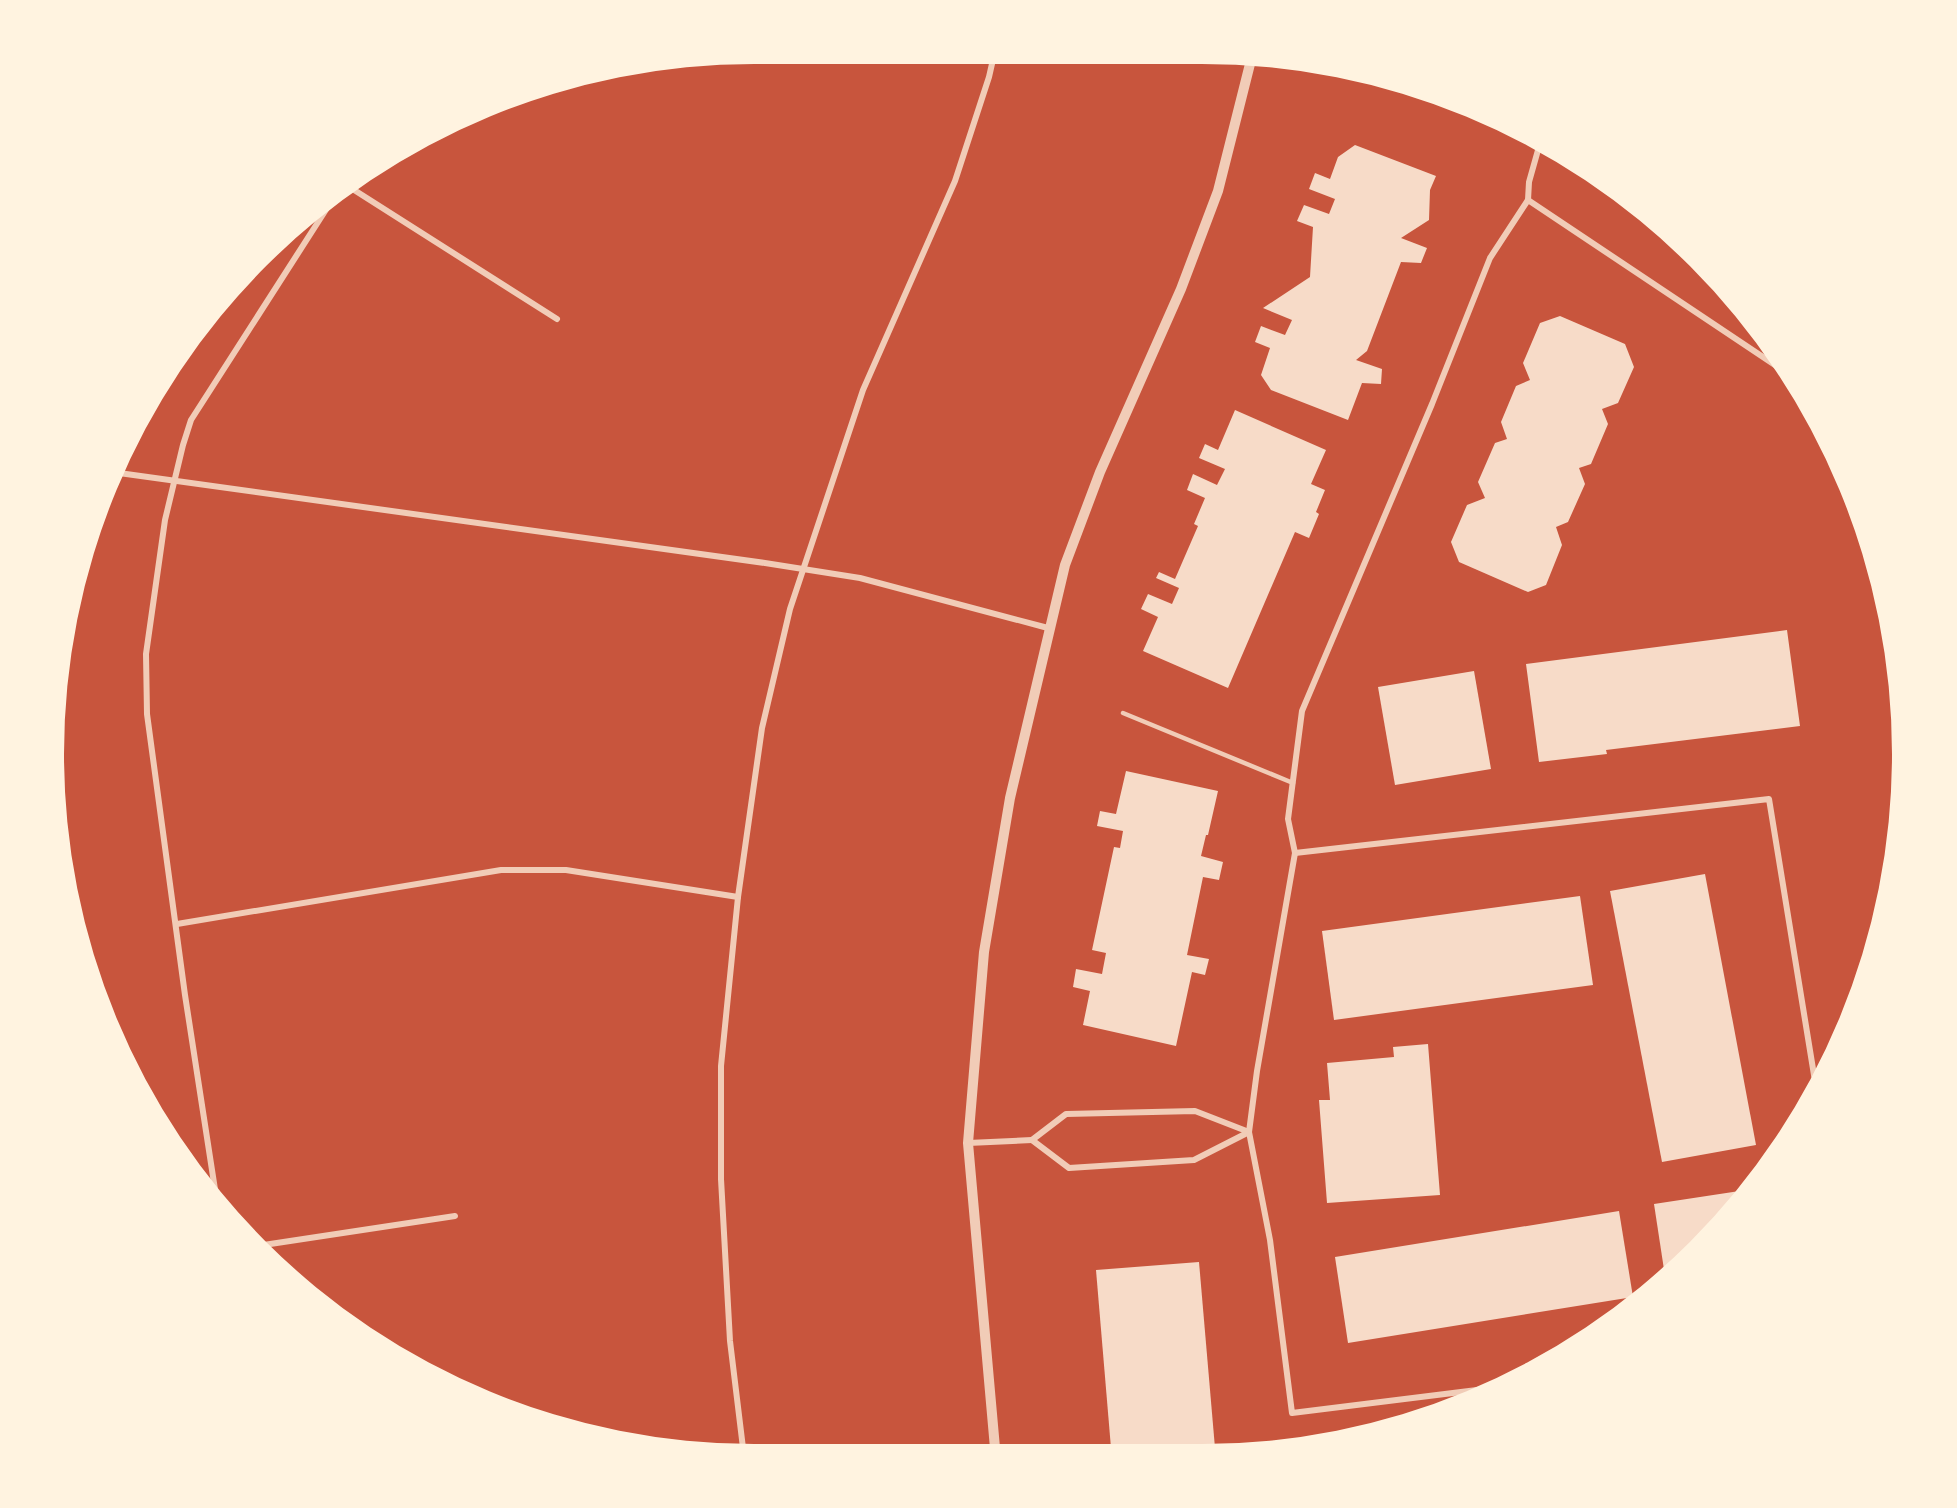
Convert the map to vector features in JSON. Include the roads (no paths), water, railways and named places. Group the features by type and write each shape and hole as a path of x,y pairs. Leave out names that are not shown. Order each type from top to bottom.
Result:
{"street":[{"path":"742,1443 730,1341 721,1179 721,1066 738,897 762,728 790,609 863,390 955,181 992,64"},
{"path":"995,1444 968,1143 984,952 1010,798 1048,628 1065,565 1100,471 1181,289 1218,190 1249,66"},
{"path":"1466,1391 1292,1413 1270,1240 1249,1132 1257,1071 1295,853 1288,819 1302,711 1432,404 1490,258 1528,200 1529,182 1538,152"},
{"path":"356,191 557,319"},
{"path":"1528,200 1769,361"},
{"path":"214,1182 185,995 147,714 146,654 165,520 191,420 322,217"},
{"path":"125,474 860,578 1048,628"},
{"path":"1295,853 1769,799 1814,1073"},
{"path":"177,924 501,870 566,870 738,897"},
{"path":"968,1143 1032,1140 1066,1114 1195,1111 1249,1132"},
{"path":"1032,1140 1069,1168 1194,1160 1249,1132"},
{"path":"268,1244 455,1216"}],"lane":[{"path":"1123,712 1293,783"}]}
